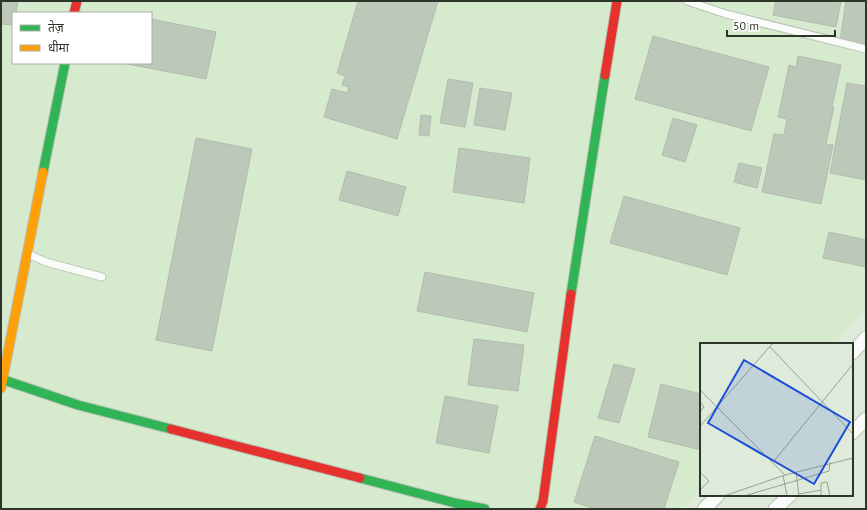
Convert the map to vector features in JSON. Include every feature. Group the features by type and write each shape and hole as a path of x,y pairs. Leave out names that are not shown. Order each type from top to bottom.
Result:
{"street":[{"path":"74,12 77,1"},
{"path":"540,509 544,501 578,242 617,1"},
{"path":"65,64 2,382 78,405 455,503 484,509"},
{"path":"853,352 866,338"},
{"path":"853,432 866,419"},
{"path":"776,509 789,496"}],"lane":[{"path":"687,1 726,14 866,49"},
{"path":"28,254 46,262 102,277"}],"shaded area":[{"path":"1,1 866,1 866,309 835,343 700,343 700,489 681,509 1,509"}],"building":[{"path":"1,1 18,1 16,12 12,12 12,25 1,24"},
{"path":"358,1 438,1 397,139 324,117 332,89 347,93 349,87 342,85 345,76 337,73"},
{"path":"776,1 841,1 836,27 773,15"},
{"path":"846,1 866,1 866,45 840,41"},
{"path":"152,19 216,32 206,79 127,64 152,64"},
{"path":"653,36 769,67 751,131 635,99"},
{"path":"798,56 841,65 826,144 833,145 821,204 762,192 774,134 784,135 787,119 778,117 789,65 796,67"},
{"path":"448,79 473,83 465,127 440,123"},
{"path":"847,83 866,86 866,180 830,173"},
{"path":"480,88 512,93 505,130 474,125"},
{"path":"421,115 431,116 429,136 419,135"},
{"path":"673,118 697,125 685,162 662,155"},
{"path":"196,138 252,149 212,351 156,340"},
{"path":"459,148 530,158 524,203 453,192"},
{"path":"739,163 762,168 757,188 734,182"},
{"path":"347,171 406,187 398,216 339,200"},
{"path":"624,196 740,228 727,275 610,243"},
{"path":"829,232 866,240 866,267 823,258"},
{"path":"425,272 534,293 527,332 417,311"},
{"path":"474,339 524,345 518,391 468,385"},
{"path":"614,364 635,369 619,423 598,418"},
{"path":"661,384 700,394 700,450 648,437"},
{"path":"445,396 498,406 489,453 436,443"},
{"path":"595,436 679,462 664,509 595,509 574,502"}],"traffic: fast":[{"path":"43,172 65,64"},
{"path":"571,294 605,75"},
{"path":"1,379 78,405 171,429"},
{"path":"360,478 455,503 485,509"}],"traffic: slow":[{"path":"1,388 43,172"}],"traffic: jam":[{"path":"74,12 77,1"},
{"path":"605,75 617,1"},
{"path":"540,509 543,501 571,294"},
{"path":"171,429 360,478"}]}
